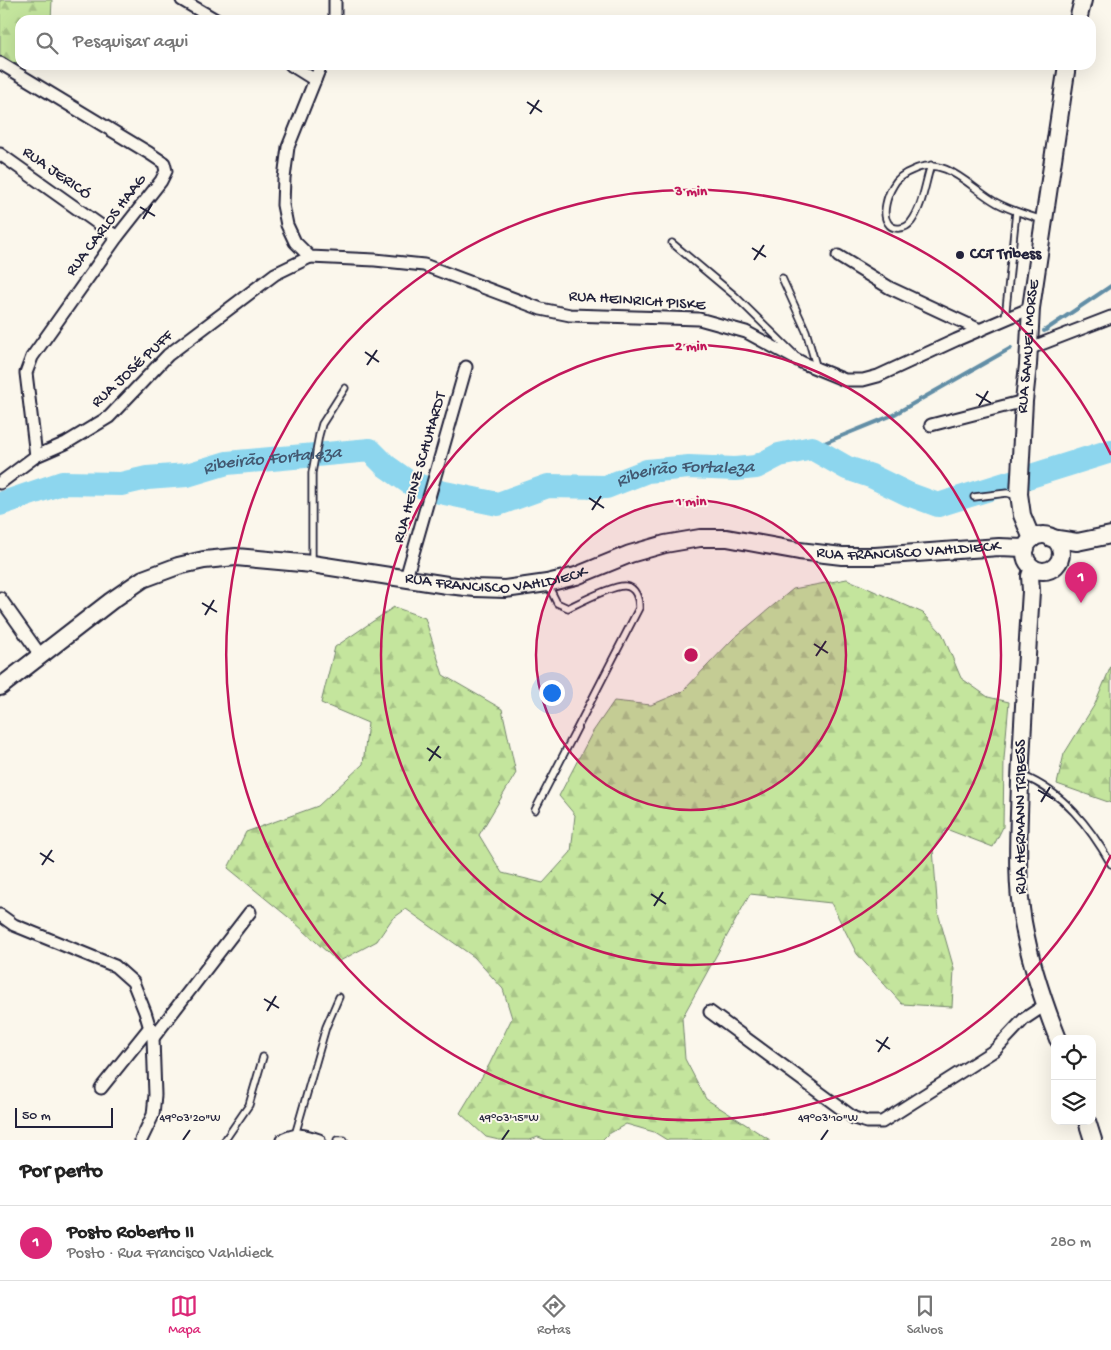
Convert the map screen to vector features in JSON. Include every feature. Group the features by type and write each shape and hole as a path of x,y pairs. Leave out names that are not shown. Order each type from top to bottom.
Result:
{"main road":[{"path":"1079,15 1083,0"},
{"name":"RUA SAMUEL MORSE","path":"1029,543 1019,495 1030,308 1066,70"},
{"name":"RUA FRANCISCO VAHLDIECK","path":"0,687 110,601 143,579 178,566 204,560 236,557 312,564 475,588 505,589 576,576 630,554 700,538 726,538 799,551 842,556 875,556 998,547 1029,543 1045,536 1077,542 1111,535"},
{"path":"1051,538 1057,542 1060,548 1060,558"},
{"path":"1029,543 1026,559 1040,569 1055,566 1060,558 1077,542"},
{"name":"RUA HERMANN TRIBESS","path":"1040,569 1030,591 1018,843 1023,921 1032,965 1056,1035"},
{"path":"1088,1125 1093,1140"}],"street":[{"path":"182,0 208,15"},
{"path":"335,0 335,15"},
{"name":"RUA CARLOS HAAG","path":"0,62 164,164 166,171 161,181 117,237 32,357 26,373 36,456"},
{"path":"299,70 315,80"},
{"path":"310,258 295,242 287,225 283,206 284,178 288,147 319,70"},
{"name":"RUA JERICÓ","path":"0,154 117,237"},
{"path":"838,256 890,288 980,330"},
{"name":"RUA HEINRICH PISKE","path":"310,258 375,260 424,266 541,309 570,315 699,319 746,332 803,364 845,380 862,380 878,376 1030,308"},
{"name":"RUA JOSÉ PUFF","path":"0,483 36,456 66,443 109,417 168,355 275,274 310,258"},
{"path":"1028,349 1111,317"},
{"name":"RUA HEINZ SCHUHARDT","path":"406,578 466,367"},
{"path":"930,425 1024,401"},
{"path":"0,598 41,656"},
{"path":"101,1088 151,1032 250,912"},
{"path":"0,915 14,925 115,966 133,982 151,1032 155,1095 153,1115 141,1140"},
{"path":"710,1012 854,1118 867,1122 882,1122 995,1050 1024,1019 1045,1005"},
{"path":"282,1140 295,1135 305,1135 319,1140"}],"lane":[{"path":"931,165 923,194 911,222 900,229 890,225 886,216 886,206 893,186 904,174 919,166 931,165 943,168 967,181 995,202 1016,212 1044,220"},
{"path":"1005,319 1016,212"},
{"path":"672,243 734,295 803,364"},
{"path":"782,278 806,331 817,369"},
{"path":"312,564 312,473 319,435 322,424 346,388"},
{"path":"974,497 1007,493 1019,495"},
{"path":"535,810 639,608 639,598 633,590 625,586 602,592 568,608 557,603 546,583"},
{"path":"1021,776 1033,780 1050,790 1068,806 1090,832 1111,864"},
{"path":"295,1135 326,1027 339,997"},
{"path":"225,1140 249,1105 262,1057"},
{"path":"337,1140 344,1140"}],"green space":[{"path":"0,0 52,0 51,15 15,15 15,63 6,64 0,61"},
{"path":"847,579 923,613 942,633 961,678 988,697 1009,702 1004,759 1003,827 993,847 946,829 933,849 938,913 954,969 952,1007 902,1004 857,954 831,903 750,894 682,1018 685,1059 706,1099 770,1140 667,1140 654,1132 626,1124 602,1140 546,1140 538,1137 530,1140 499,1140 486,1137 460,1113 489,1065 512,1018 503,989 474,957 406,909 392,919 377,941 338,962 293,921 228,868 246,832 318,806 363,764 368,723 321,703 335,647 394,607 425,618 443,675 502,709 516,773 479,835 502,873 543,883 571,852 575,815 559,796 592,733 614,701 651,705 682,692 733,639 793,589"},
{"path":"1111,666 1111,803 1057,784 1064,754 1095,704"}],"waterway":[{"name":"Ribeirão Fortaleza","path":"1044,331 1111,286"},
{"name":"Ribeirão Fortaleza","path":"812,448 893,415 1011,348"},
{"name":"Ribeirão Fortaleza","path":"0,504 62,483 121,484 147,478 187,475 227,463 370,450 386,466 410,483 440,492 498,504 548,486 606,487 647,471 689,467 735,469 756,467 779,455 812,448 847,468 871,476 908,494 938,505 1111,451"}],"place":[{"name":"CCT Tribess","path":"960,255"},
{"name":"Posto Roberto II","path":"1081,603"}]}
